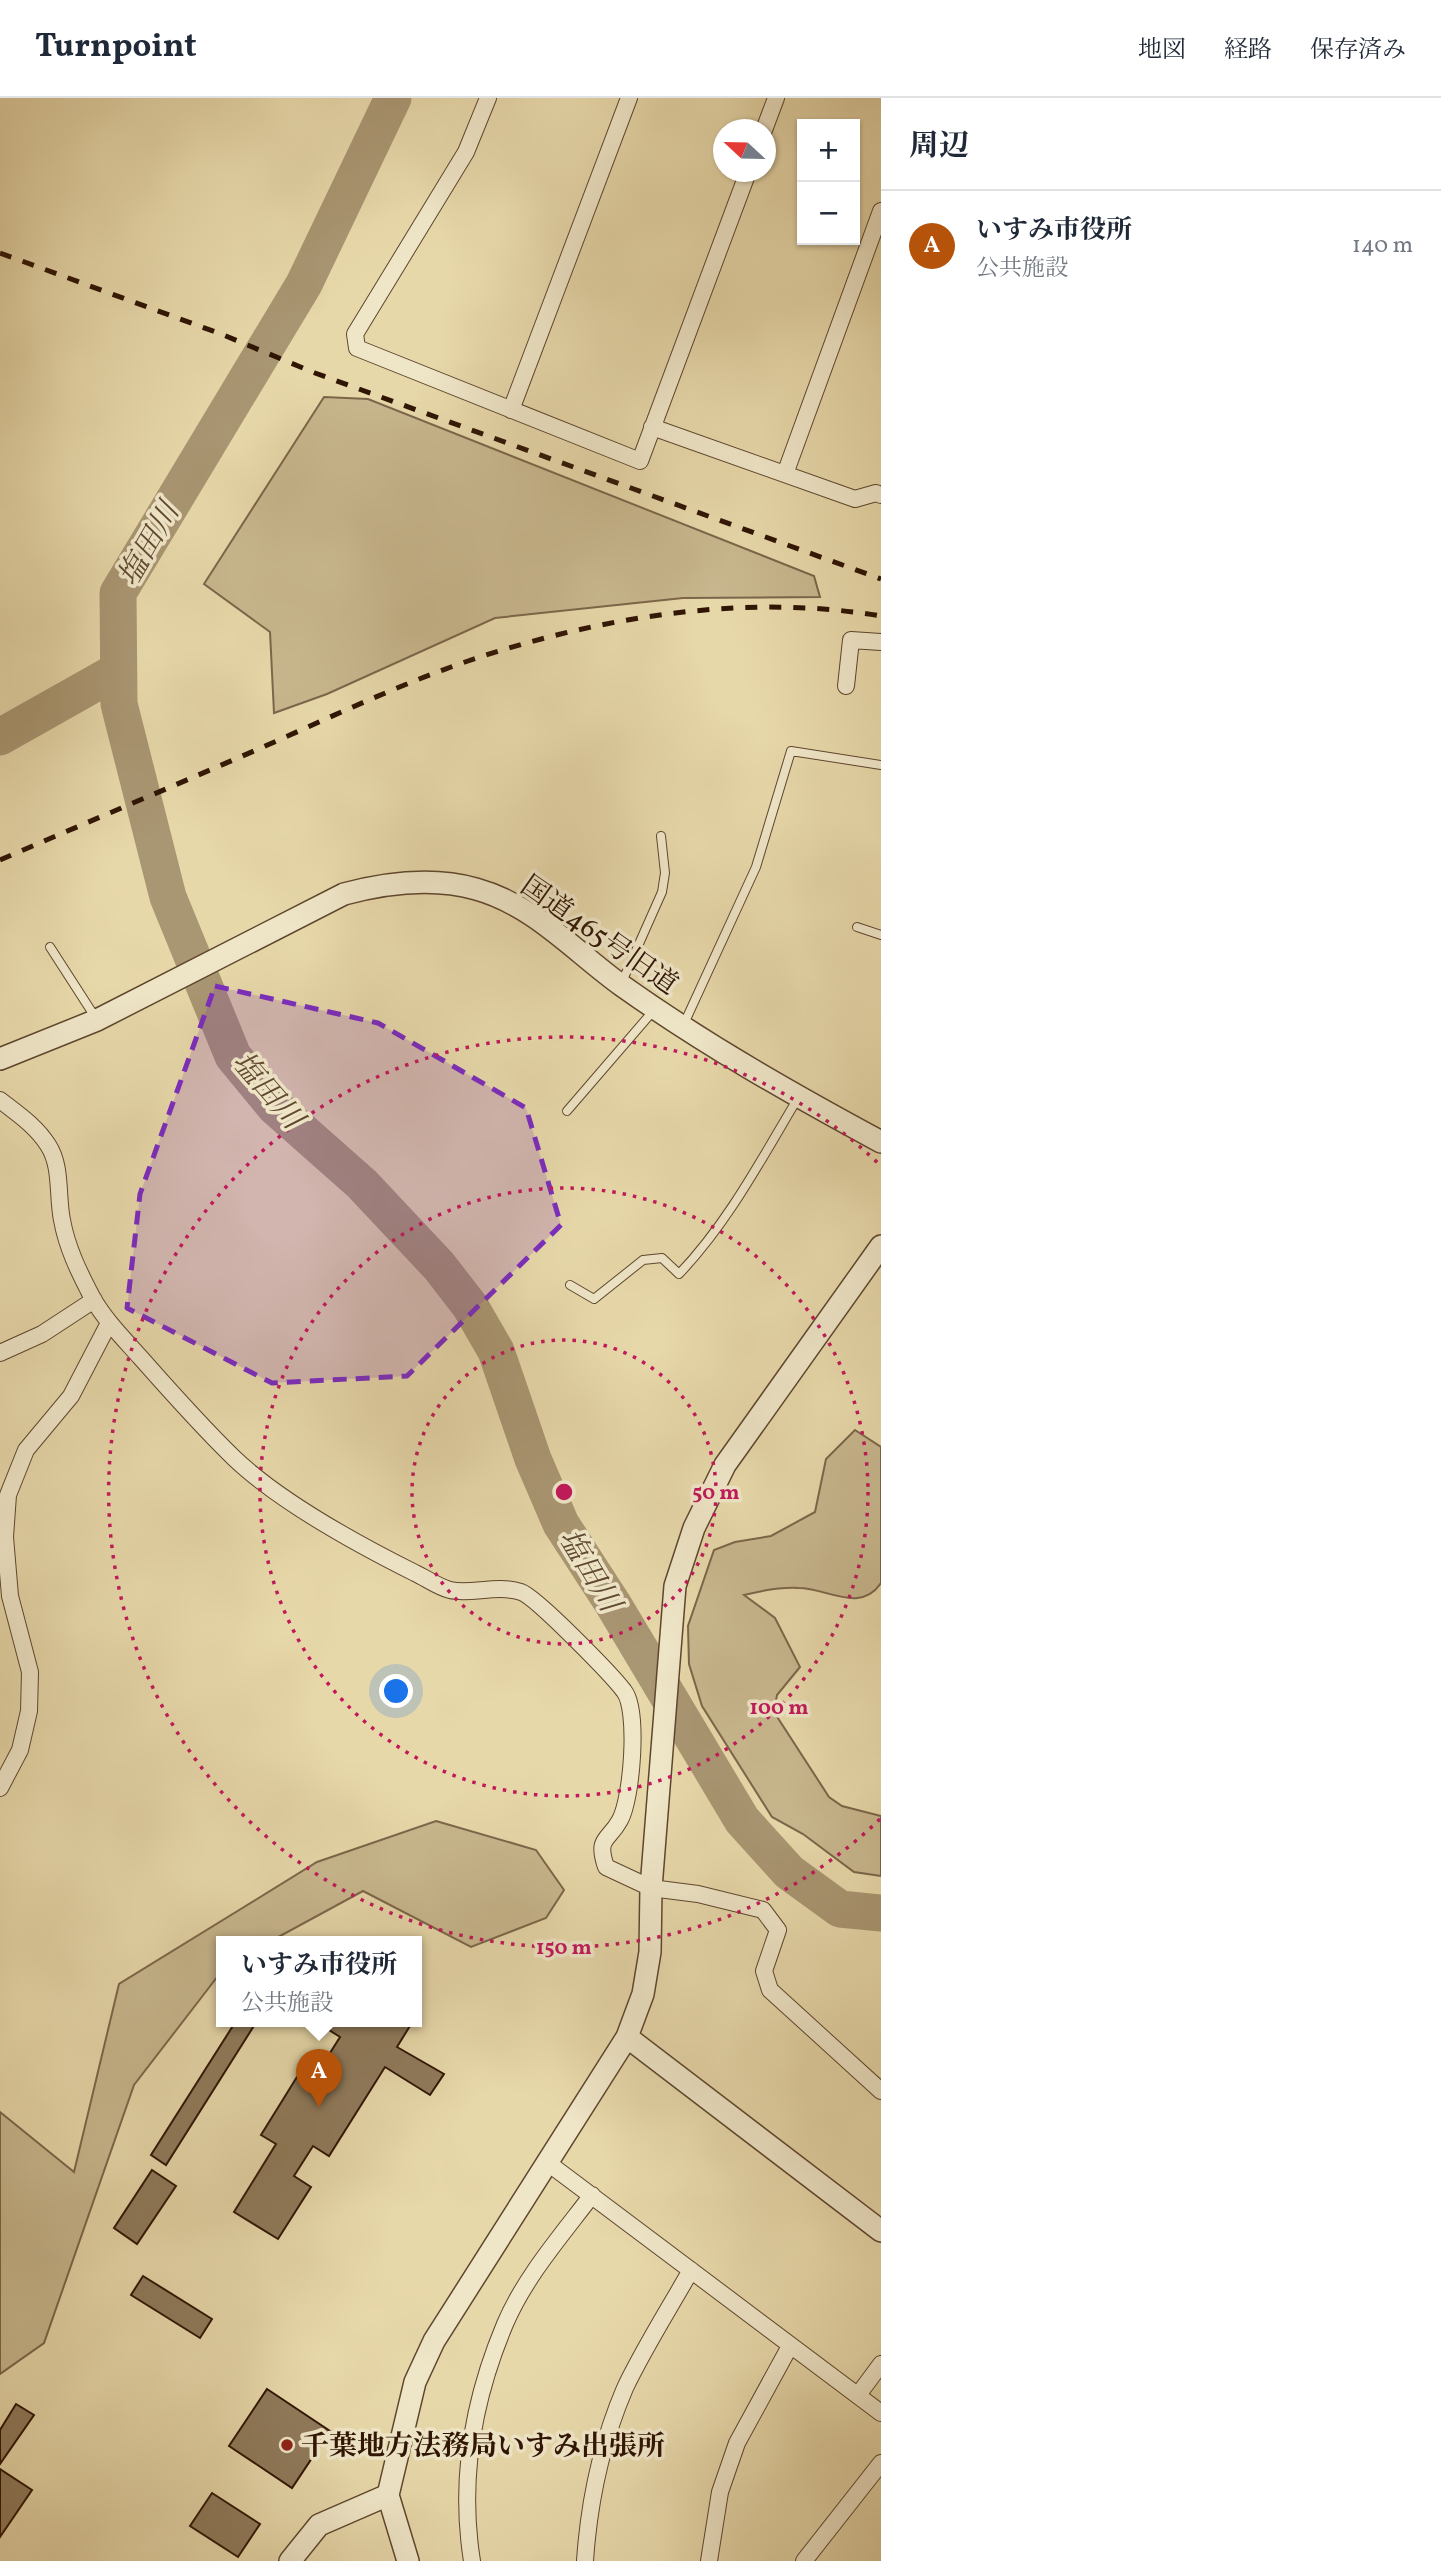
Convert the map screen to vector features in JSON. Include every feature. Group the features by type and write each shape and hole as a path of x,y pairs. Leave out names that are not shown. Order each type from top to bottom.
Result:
{"street":[{"path":"488,98 466,152 355,334 357,348 640,461 744,182"},
{"path":"511,410 629,98"},
{"path":"768,119 776,98"},
{"path":"785,474 881,211"},
{"path":"652,427 855,499 876,492 881,495"},
{"path":"846,686 851,640 881,642"},
{"name":"国道465号旧道","path":"0,1059 97,1020 344,894 372,887 449,884 476,889 531,913 621,985 683,1026 798,1098 881,1142"},
{"path":"0,1101 35,1127 50,1147 56,1166 67,1246 94,1300 109,1322 236,1460 287,1498 389,1560 451,1590 490,1587 523,1592 566,1631 625,1692 632,1706 626,1800 620,1821 604,1838 601,1852 606,1867 651,1888 698,1894 763,1910 778,1930 764,1971 770,1990 881,2091"},
{"path":"408,2561 388,2495 415,2382 434,2341 627,2037 643,1994 650,1952 658,1783 675,1586 694,1528 725,1465 881,1246"},
{"path":"0,1353 43,1334 94,1300"},
{"path":"0,1788 20,1750 29,1711 30,1672 10,1596 5,1537 8,1495 26,1450 71,1396 109,1322"},
{"path":"627,2037 881,2231"},
{"path":"548,2163 881,2413"},
{"path":"472,2561 466,2499 468,2451 477,2408 491,2364 506,2323 537,2269 592,2194"},
{"path":"585,2561 588,2512 602,2451 626,2387 691,2270"},
{"path":"709,2561 720,2492 737,2443 790,2346"},
{"path":"858,2395 881,2364"},
{"path":"804,2561 881,2463"},
{"path":"290,2561 320,2525 388,2495"}],"lane":[{"path":"683,1026 756,867 791,751 881,765"},
{"path":"621,985 662,892 665,873 661,836"},
{"path":"857,927 881,934"},
{"path":"50,947 97,1020"},
{"path":"567,1111 656,1008"},
{"path":"570,1285 594,1299 643,1260 662,1258 679,1274 697,1256 740,1195 798,1098"}],"highlighted area":[{"path":"215,986 378,1023 526,1108 561,1225 407,1376 272,1383 127,1308 140,1194"}],"shaded area":[{"path":"324,397 368,399 814,576 820,597 683,598 495,618 327,694 274,713 270,632 204,584"},
{"path":"855,1430 881,1447 881,1583 873,1592 853,1598 799,1588 744,1595 775,1618 800,1667 777,1695 774,1712 829,1797 842,1806 881,1816 881,1876 854,1872 803,1834 772,1817 702,1706 689,1664 688,1626 714,1550 735,1542 771,1536 815,1512 826,1459"},
{"path":"436,1821 536,1850 564,1890 546,1918 471,1947 363,1891 280,1936 216,1936 216,1978 134,2085 44,2343 0,2374 0,2112 74,2172 119,1984 317,1862"}],"building":[{"path":"232,2027 253,2027 166,2165 151,2155"},
{"path":"324,2027 409,2027 397,2047 444,2074 430,2095 385,2067 329,2156 313,2146 294,2176 311,2187 278,2239 234,2212 276,2144 261,2135 300,2072 313,2080 340,2037"},
{"path":"152,2170 176,2186 137,2244 114,2228"},
{"path":"143,2276 212,2319 200,2338 131,2295"},
{"path":"267,2389 330,2431 292,2488 229,2446"},
{"path":"16,2404 34,2415 0,2464 0,2430"},
{"path":"0,2469 32,2490 0,2537"},
{"path":"212,2493 260,2524 238,2557 190,2526"}],"waterway":[{"name":"塩田川","path":"393,98 304,284 118,593 119,704 168,897 233,1056 275,1107 362,1184 439,1266 470,1306 496,1351 533,1459 561,1524 613,1604 742,1820 789,1872 840,1909 881,1913"},
{"path":"0,737 117,671"}],"railway":[{"path":"0,253 221,334 315,373 881,579"},
{"path":"0,860 390,691 517,645 620,621 672,613 777,607 881,616"}],"place":[{"name":"いすみ市役所","path":"319,2107"},
{"name":"千葉地方法務局いすみ出張所","path":"287,2445"}]}
